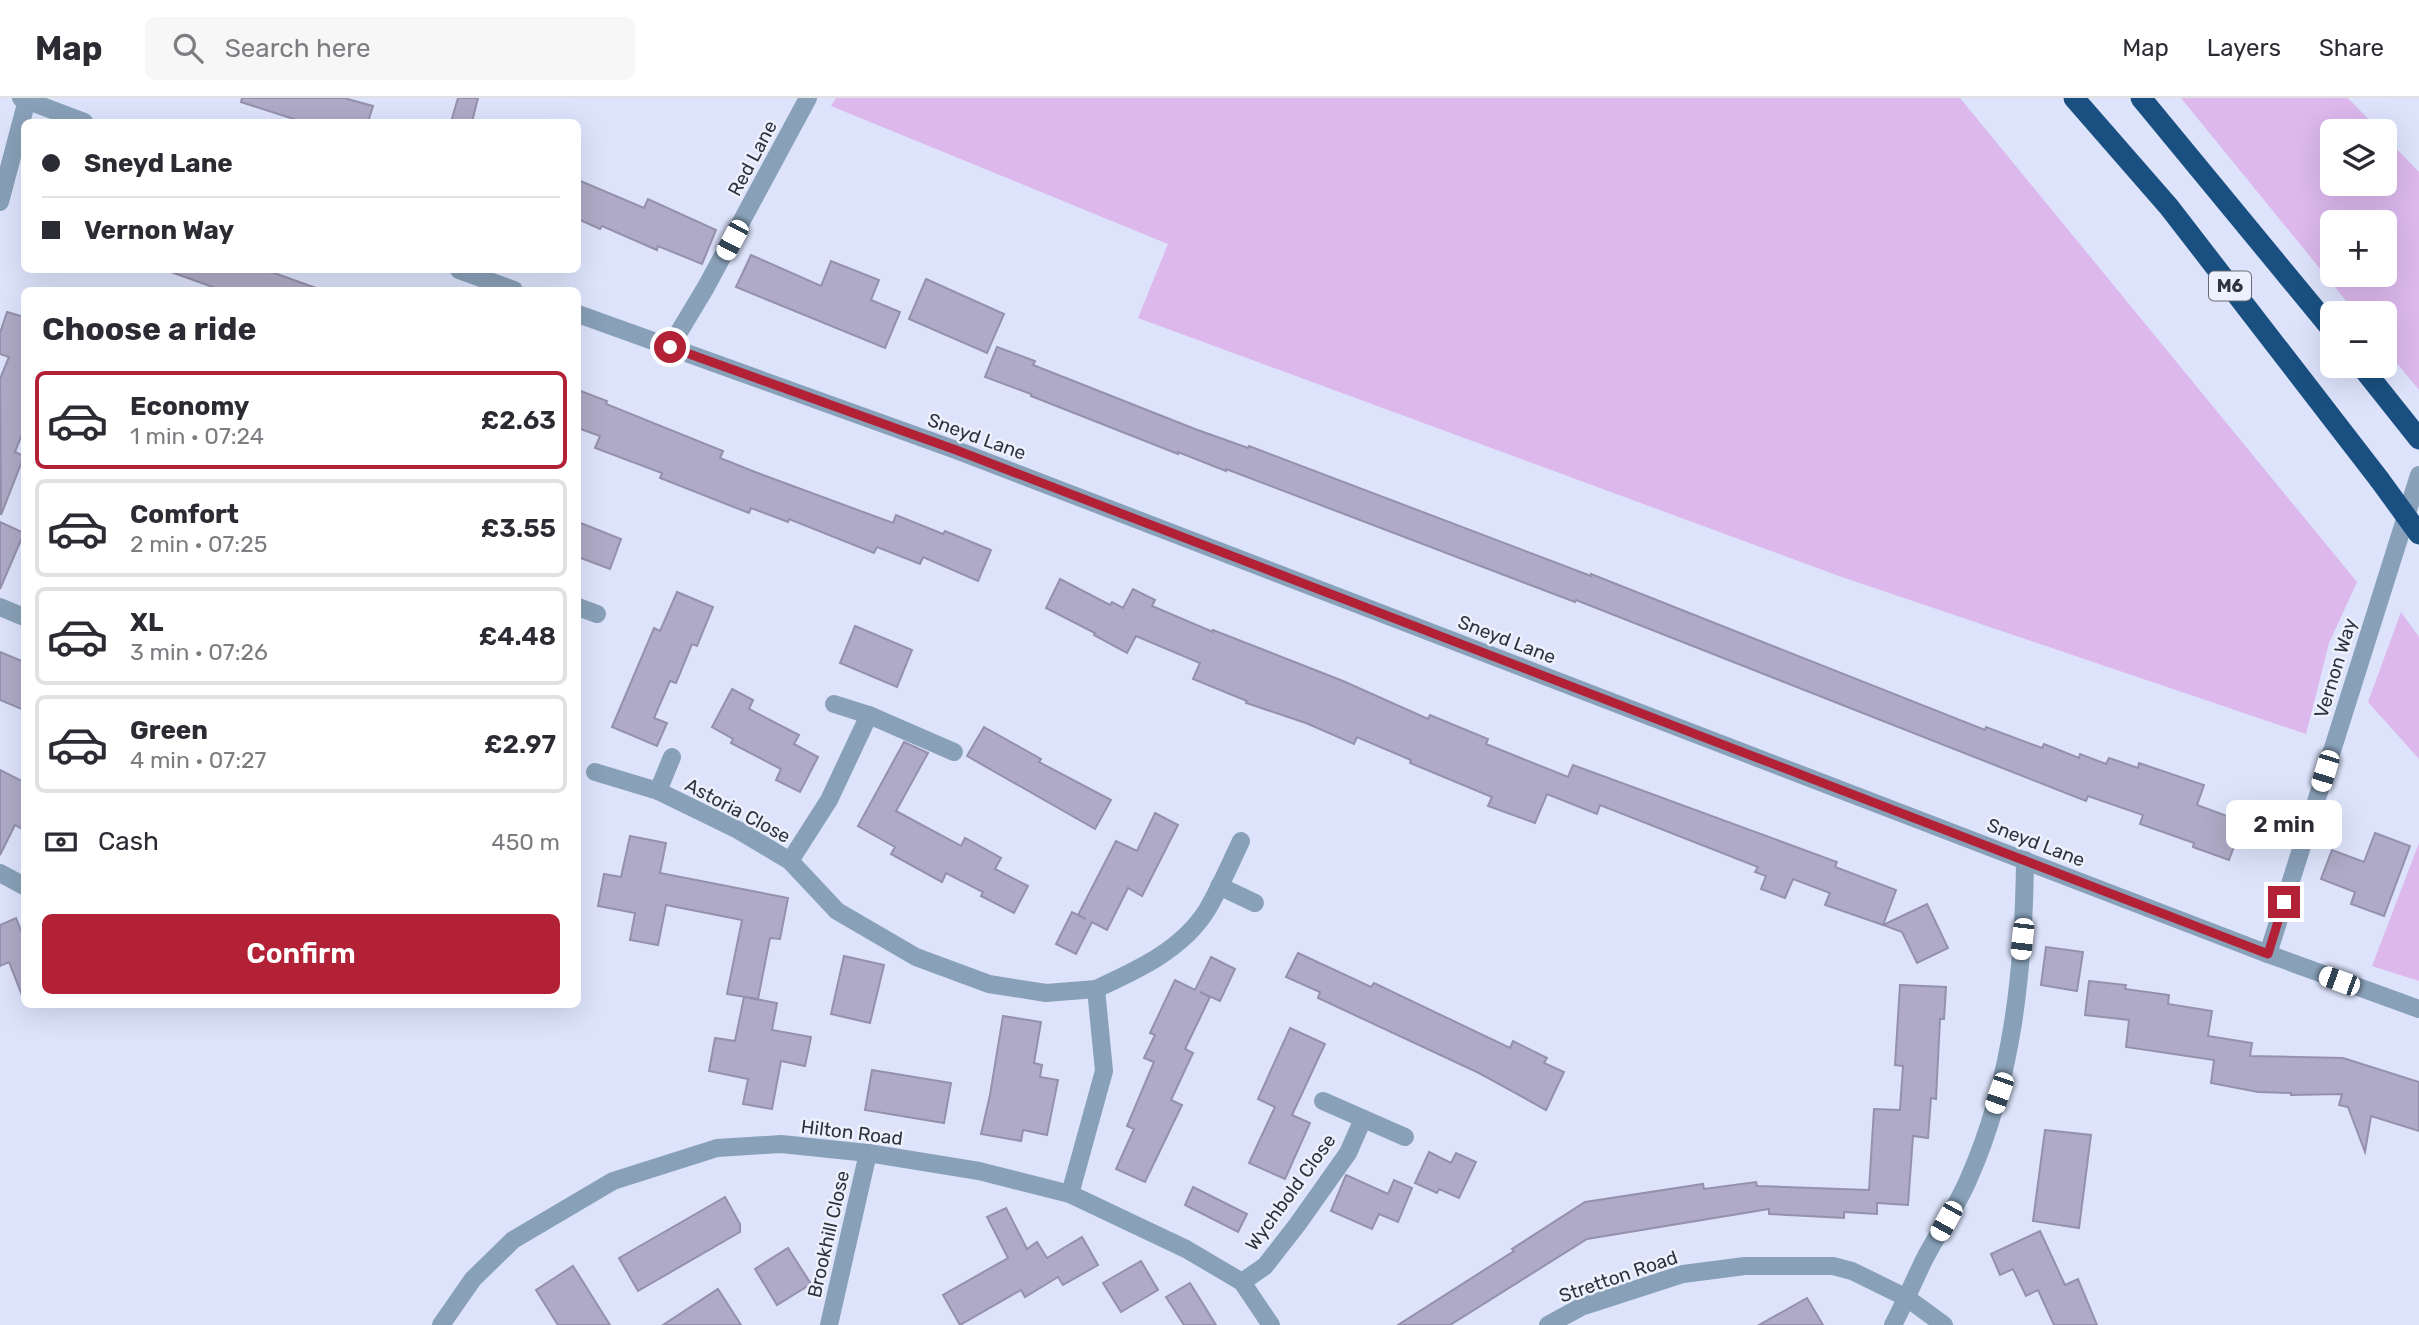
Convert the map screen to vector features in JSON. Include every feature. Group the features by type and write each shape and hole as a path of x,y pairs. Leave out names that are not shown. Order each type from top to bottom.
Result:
{"highway":[{"name":"M6","path":"2074,98 2169,207 2419,534"},
{"name":"M6","path":"2141,98 2320,315"},
{"path":"2371,378 2419,439"}],"street":[{"name":"Red Lane","path":"670,347 706,287 808,98"},
{"path":"0,202 24,99 76,119"},
{"path":"467,273 506,287"},
{"name":"Sneyd Lane","path":"581,315 970,454 2268,954 2419,1009"},
{"name":"Vernon Way","path":"2268,954 2419,475"},
{"path":"0,607 21,616"},
{"path":"581,608 597,614"},
{"path":"834,704 869,715 954,752"},
{"path":"790,861 829,800 869,715"},
{"name":"Astoria Close","path":"658,791 672,757"},
{"name":"Astoria Close","path":"595,772 658,791 738,830 790,861 837,911 916,957 989,984 1046,993 1096,989"},
{"path":"1070,1194 1104,1071 1096,989 1163,955 1191,930 1206,912 1241,841"},
{"path":"1893,1325 1923,1262 1969,1179 1999,1093 2014,1015 2025,914 2025,860"},
{"path":"0,873 21,884"},
{"path":"1219,887 1255,903"},
{"name":"Wychbold Close","path":"1323,1101 1405,1137"},
{"name":"Wychbold Close","path":"1242,1282 1265,1265 1297,1225 1348,1153 1363,1119"},
{"name":"Hilton Road","path":"441,1325 473,1279 513,1240 613,1181 717,1148 781,1144 868,1153 979,1171 1070,1194 1186,1249 1242,1282 1271,1325"},
{"name":"Brookhill Close","path":"828,1325 868,1153"},
{"name":"Stretton Road","path":"1548,1325 1581,1307 1683,1274 1745,1266 1833,1266 1852,1271 1907,1298 1944,1325"}],"shaded area":[{"path":"836,98 1960,98 2357,582 2329,643 2306,734 1839,576 1138,318 1168,244 831,106"},
{"path":"2181,98 2348,98 2368,119 2320,119 2320,196 2397,196 2397,149 2419,172 2419,390 2397,363 2397,301 2346,301 2335,287 2397,287 2397,210 2320,210 2320,269"},
{"path":"2401,612 2419,637 2419,759 2368,702"},
{"path":"2419,843 2419,981 2372,966"}],"building":[{"path":"242,98 344,98 373,106 369,119 294,119 241,102"},
{"path":"458,98 478,98 473,119 452,119"},
{"path":"581,181 644,208 648,199 716,230 702,264 658,246 657,250 602,226 600,229 581,220"},
{"path":"751,255 821,286 831,261 879,280 871,300 900,312 885,348 736,287"},
{"path":"174,273 274,273 313,287 213,287"},
{"path":"926,279 1004,314 987,353 909,319"},
{"path":"7,312 21,316 21,437 15,452 21,455 21,464 1,515 0,379 9,357 0,354 0,333"},
{"path":"997,347 1035,361 1033,365 1195,429 1248,448 1249,446 1591,574 1985,730 1986,727 2042,748 2044,744 2079,758 2080,754 2106,764 2109,758 2138,768 2139,763 2204,785 2197,805 2243,822 2229,860 2193,847 2194,843 2140,824 2143,815 2088,796 2086,801 1576,600 1575,602 1226,469 1178,454 985,377"},
{"path":"581,391 607,401 606,404 723,451 720,458 755,472 893,523 896,515 991,550 978,581 923,557 920,564 877,547 874,553 789,519 788,522 751,508 749,513 660,478 662,473 595,448 600,436 581,429"},
{"path":"0,522 21,532 21,540 0,589"},
{"path":"581,523 621,539 610,569 581,558"},
{"path":"1060,579 1110,605 1112,602 1123,608 1133,589 1155,600 1152,606 1343,681 1428,719 1430,715 1488,739 1486,744 1568,777 1573,765 1837,862 1835,867 1896,890 1883,925 1825,905 1830,893 1793,879 1785,898 1761,889 1766,876 1755,872 1758,867 1600,805 1597,814 1547,794 1535,823 1488,806 1492,797 1410,763 1411,760 1357,737 1354,744 1306,723 1246,703 1247,701 1193,679 1200,663 1136,636 1127,653 1046,608"},
{"path":"677,592 713,607 697,646 692,644 676,683 670,681 654,718 667,723 657,746 612,727 654,628 660,631"},
{"path":"855,626 912,650 897,687 840,663"},
{"path":"0,652 21,661 21,709 0,700"},
{"path":"732,689 753,700 749,709 799,735 794,744 818,757 800,792 776,780 781,769 731,743 733,739 712,727"},
{"path":"984,727 1041,759 1039,762 1111,800 1095,829 967,756"},
{"path":"904,742 928,753 896,811 961,846 965,838 1001,858 995,869 1028,886 1014,913 981,896 983,892 946,873 942,882 891,854 895,847 858,826"},
{"path":"0,770 21,780 21,828 15,825 0,855"},
{"path":"1155,813 1178,825 1142,896 1128,888 1107,930 1092,922 1076,954 1056,944 1072,912 1078,915 1116,841 1137,851"},
{"path":"2375,833 2410,846 2384,916 2351,904 2355,892 2321,879 2332,850 2364,862"},
{"path":"630,836 666,843 660,873 788,898 780,939 770,938 758,999 727,994 742,920 666,905 658,945 630,940 635,913 598,906 604,874 621,877"},
{"path":"1927,904 1948,948 1917,963 1902,932 1883,925"},
{"path":"16,918 21,930 21,993 9,962 0,966 0,925"},
{"path":"2046,947 2083,952 2077,991 2041,985"},
{"path":"1298,953 1371,987 1374,983 1510,1048 1513,1041 1547,1058 1544,1063 1564,1072 1546,1110 1479,1073 1318,998 1320,992 1286,977"},
{"path":"844,956 884,965 870,1023 831,1014"},
{"path":"1211,957 1235,969 1220,1001 1200,992 1210,997 1185,1049 1193,1053 1171,1100 1182,1105 1145,1182 1116,1169 1134,1129 1127,1126 1154,1062 1144,1058 1155,1035 1150,1033 1175,980 1195,990"},
{"path":"2089,981 2126,985 2125,989 2169,995 2168,1004 2212,1011 2208,1036 2252,1043 2250,1056 2343,1058 2419,1082 2419,1131 2371,1116 2365,1152 2348,1107 2339,1105 2342,1094 2291,1095 2211,1083 2214,1060 2126,1047 2129,1020 2085,1015"},
{"path":"1900,985 1946,987 1944,1019 1940,1019 1936,1099 1931,1098 1928,1138 1913,1136 1908,1205 1877,1203 1877,1214 1844,1212 1844,1218 1769,1214 1769,1209 1587,1239 1450,1325 1398,1325 1585,1202 1703,1184 1704,1189 1756,1182 1757,1186 1869,1190 1874,1109 1900,1110 1903,1066 1895,1065"},
{"path":"744,997 777,1003 772,1030 811,1037 805,1066 781,1061 772,1109 743,1104 748,1079 709,1071 715,1038 735,1041"},
{"path":"1003,1016 1041,1022 1034,1063 1042,1065 1040,1077 1058,1080 1047,1135 1023,1130 1021,1141 981,1134"},
{"path":"1290,1028 1325,1044 1292,1115 1310,1123 1285,1179 1249,1163 1275,1107 1258,1099"},
{"path":"872,1070 951,1083 944,1123 865,1110"},
{"path":"2045,1130 2091,1135 2079,1228 2033,1221"},
{"path":"1429,1152 1451,1163 1456,1153 1476,1162 1459,1198 1439,1189 1437,1193 1415,1183"},
{"path":"1346,1175 1388,1194 1394,1180 1412,1188 1398,1222 1379,1214 1372,1229 1331,1211"},
{"path":"1193,1187 1247,1214 1238,1232 1185,1205"},
{"path":"725,1197 740,1224 740,1232 638,1291 619,1258"},
{"path":"1006,1208 1027,1249 1037,1242 1047,1258 1082,1237 1098,1265 1063,1285 1058,1277 1025,1297 1021,1290 960,1325 943,1295 1008,1258 987,1217"},
{"path":"2040,1231 2065,1285 2078,1279 2097,1325 2054,1325 2038,1290 2026,1296 2013,1269 2000,1275 1991,1254"},
{"path":"788,1248 811,1284 777,1305 755,1269"},
{"path":"1141,1261 1158,1290 1121,1312 1103,1283"},
{"path":"573,1266 610,1325 558,1325 536,1290"},
{"path":"1190,1283 1216,1325 1184,1325 1166,1297"},
{"path":"718,1289 741,1325 663,1325"},
{"path":"1807,1298 1823,1325 1759,1325"}],"route":[{"path":"670,347 956,450 2268,954 2284,902"}]}
